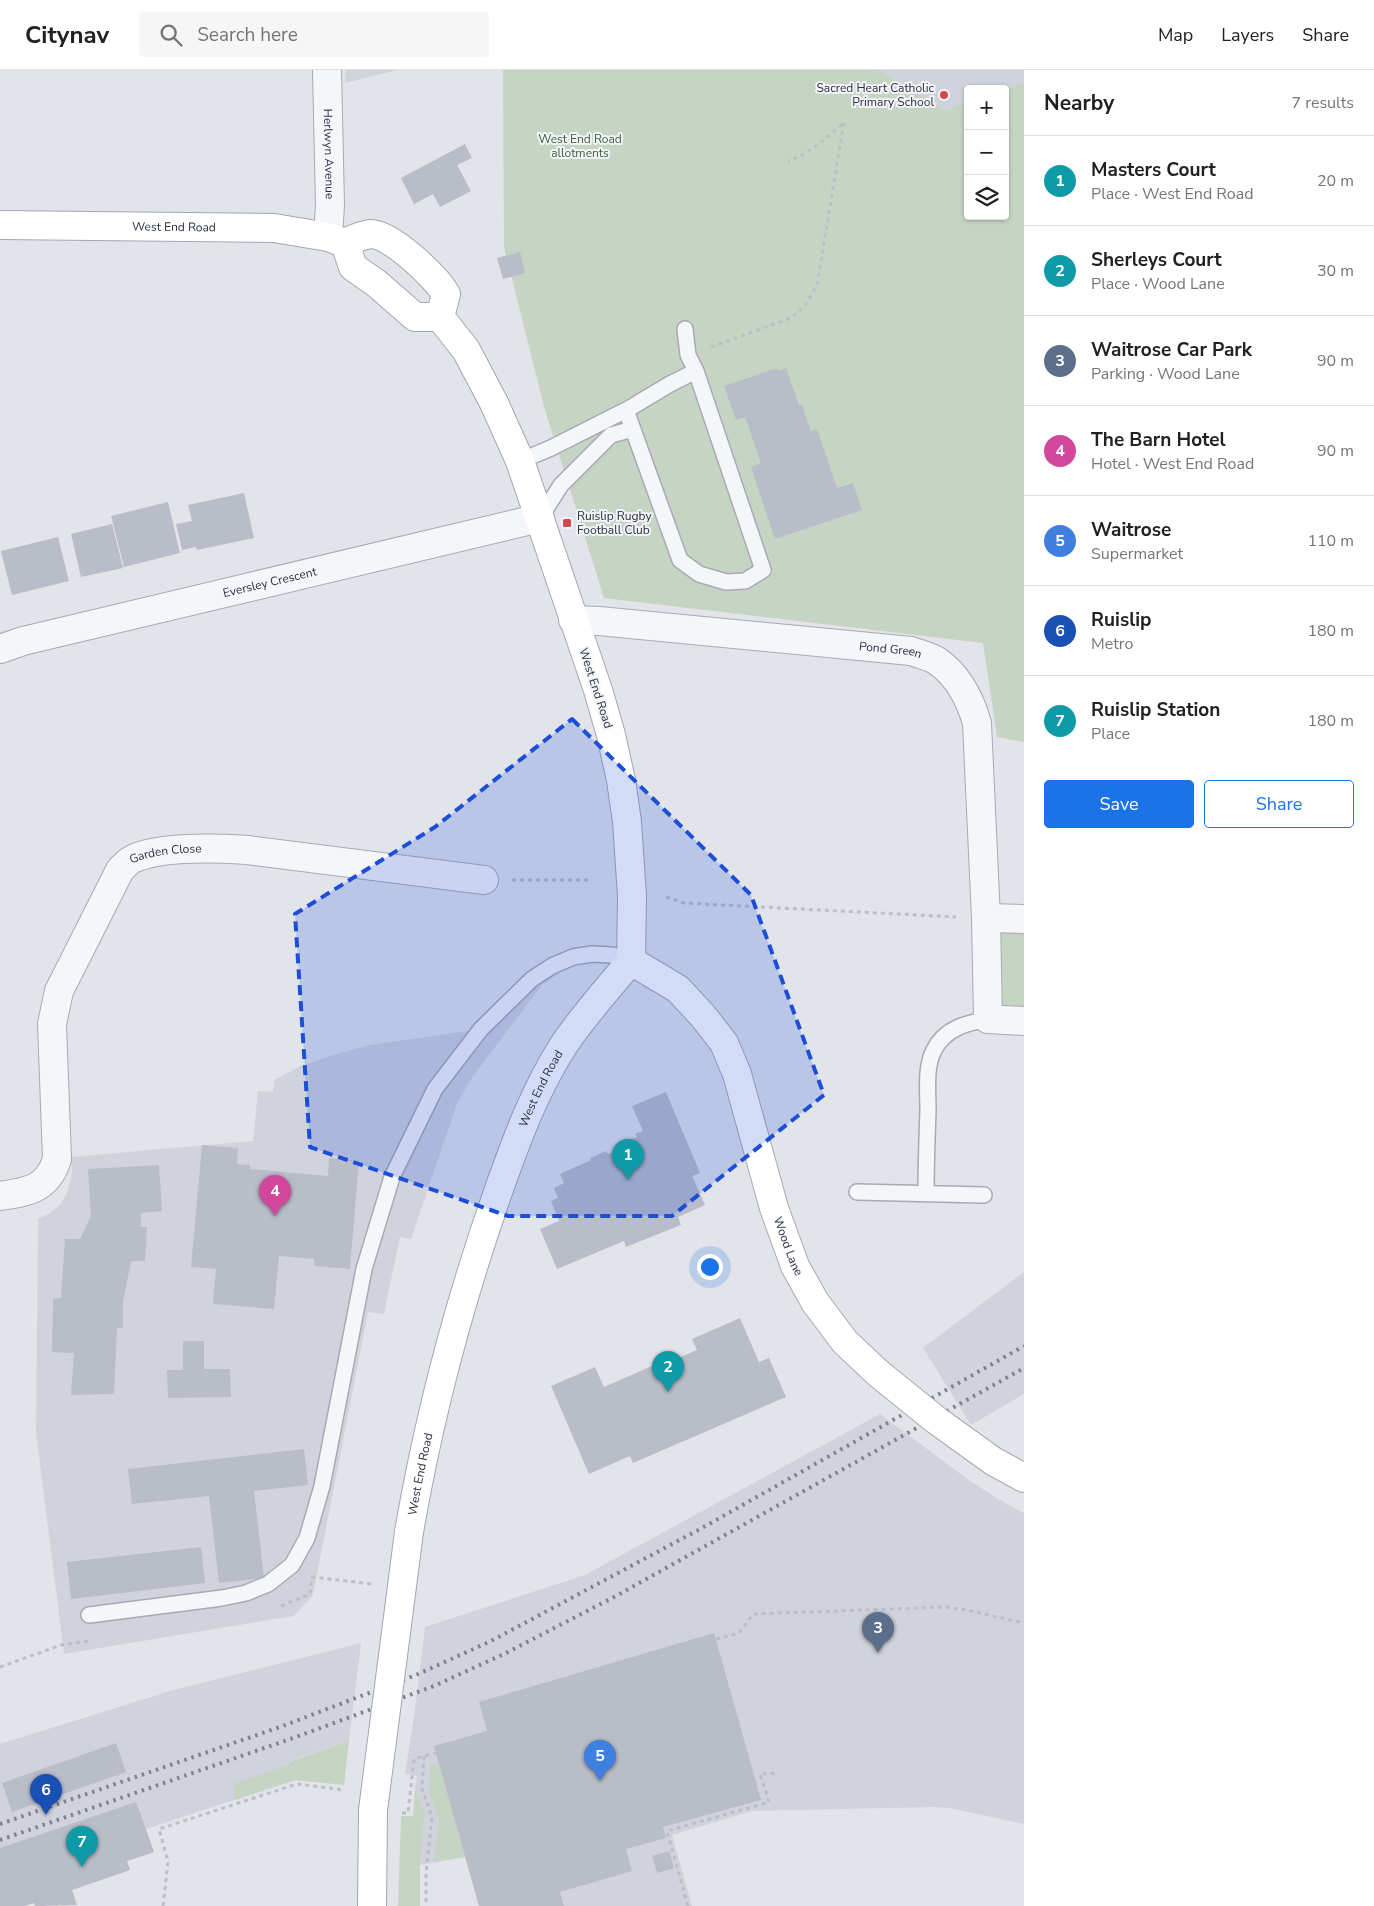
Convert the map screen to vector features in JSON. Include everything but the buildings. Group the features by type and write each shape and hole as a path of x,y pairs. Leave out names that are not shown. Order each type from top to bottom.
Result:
{"main road":[{"name":"West End Road","path":"0,225 274,228 336,240 372,234 379,236 416,260 446,294 440,317 466,350 494,403 520,461 600,699 611,735 621,780 630,860 631,961 590,1009 564,1044 537,1094 519,1133 466,1289 440,1381 419,1475 409,1532 385,1812 372,1906"},
{"path":"336,240 354,267 376,283 415,317 440,317"},
{"name":"Wood Lane","path":"631,961 678,989 703,1016 724,1043 737,1074 774,1208 795,1266 815,1302 845,1342 878,1373 936,1420 993,1460 1024,1478"}],"street":[{"name":"Herlwyn Avenue","path":"327,70 330,205 336,240"},
{"name":"Eversley Crescent","path":"0,649 32,639 540,518"},
{"name":"Pond Green","path":"573,620 911,651 936,660 955,676 970,700 977,724 986,918 988,1020"},
{"name":"Garden Close","path":"0,1196 36,1188 53,1171 57,1158 52,1024 59,991 120,870 133,858 152,853 209,847 484,880"},
{"path":"986,918 1024,919"},
{"path":"988,1020 1024,1022"}],"lane":[{"path":"626,410 680,560 699,574 726,582 745,581 763,570 696,371 688,355 685,329"},
{"path":"520,461 551,448 626,410 696,371"},
{"path":"540,518 561,485 611,435 633,429"},
{"path":"89,1615 222,1598 246,1593 268,1584 292,1565 307,1538 322,1486 364,1269 392,1177 435,1089 481,1029 538,975 552,966 573,957 592,954 612,955 631,961"},
{"path":"926,1194 928,1071 934,1050 942,1039 954,1029 967,1023 988,1020"},
{"path":"857,1192 984,1195"}],"path":[{"path":"688,355 791,318 805,306 817,285 844,122 825,141 805,154 788,161"},
{"path":"484,880 592,880"},
{"path":"666,897 684,903 986,918"},
{"path":"310,1594 312,1578 376,1584"},
{"path":"716,1639 739,1633 753,1614 945,1606 1024,1623"},
{"path":"118,1776 110,1754 119,1751"},
{"path":"385,1812 408,1814 414,1759 436,1753"},
{"path":"424,1756 422,1789 432,1817 426,1873 426,1906"},
{"path":"688,1906 667,1831 769,1802 760,1774 779,1773"},
{"path":"163,1906 168,1862 159,1829 297,1784 350,1790"},
{"path":"129,1804 136,1826 144,1823"},
{"path":"36,1841 44,1864"}],"highlighted area":[{"path":"572,719 751,895 824,1095 672,1216 508,1216 310,1147 295,914 435,827"}],"shaded area":[{"path":"346,70 397,70 345,83"},
{"name":"Sacred Heart Catholic Primary School","path":"879,70 1024,70 1024,83 1009,88 1009,85 964,85 964,103 944,110"},
{"path":"552,966 559,974 542,985 473,1076 458,1101 411,1239 400,1237 384,1314 368,1312 313,1595 294,1616 64,1654 36,1432 38,1219 50,1213 61,1204 68,1191 72,1173 71,1157 253,1141 258,1091 273,1092 274,1080 299,1067 370,1045 481,1029"},
{"path":"1024,1272 1024,1394 971,1425 923,1348"},
{"path":"880,1414 970,1481 1024,1513 1024,1824 950,1808 935,1807 752,1811 672,1835 692,1906 479,1906 465,1857 420,1865 425,1814 415,1788 417,1776 405,1774 425,1627 585,1575"},
{"path":"361,1643 349,1741 290,1761 295,1780 146,1829 154,1852 127,1861 130,1870 72,1890 74,1896 44,1906 35,1906 34,1903 25,1906 0,1906 0,1744 170,1691"}],"green space":[{"name":"West End Road allotments","path":"503,70 879,70 944,110 964,103 964,220 1009,220 1009,88 1024,83 1024,742 997,737 983,643 604,598 545,410 504,247"},
{"path":"986,918 1024,919 1024,1021 988,1019"},
{"path":"349,1741 344,1785 295,1780 235,1800 234,1784"},
{"path":"439,1763 465,1857 434,1862 439,1820 429,1793 430,1765"},
{"path":"415,1788 425,1814 420,1865 420,1906 398,1906 401,1816 413,1816"}],"railway":[{"path":"0,1824 280,1727 416,1675 491,1641 702,1528 1024,1346"},
{"path":"0,1840 296,1737 434,1686 506,1653 616,1596 1024,1368"}],"place":[{"name":"Sacred Heart Catholic Primary School","path":"944,95"},
{"name":"Ruislip Rugby Football Club","path":"567,523"},
{"name":"Masters Court","path":"628,1180"},
{"name":"The Barn Hotel","path":"275,1216"},
{"name":"Sherleys Court","path":"668,1392"},
{"name":"Waitrose Car Park","path":"878,1653"},
{"name":"Waitrose","path":"600,1781"},
{"name":"Ruislip","path":"46,1815"},
{"name":"Ruislip Station","path":"82,1867"}]}
